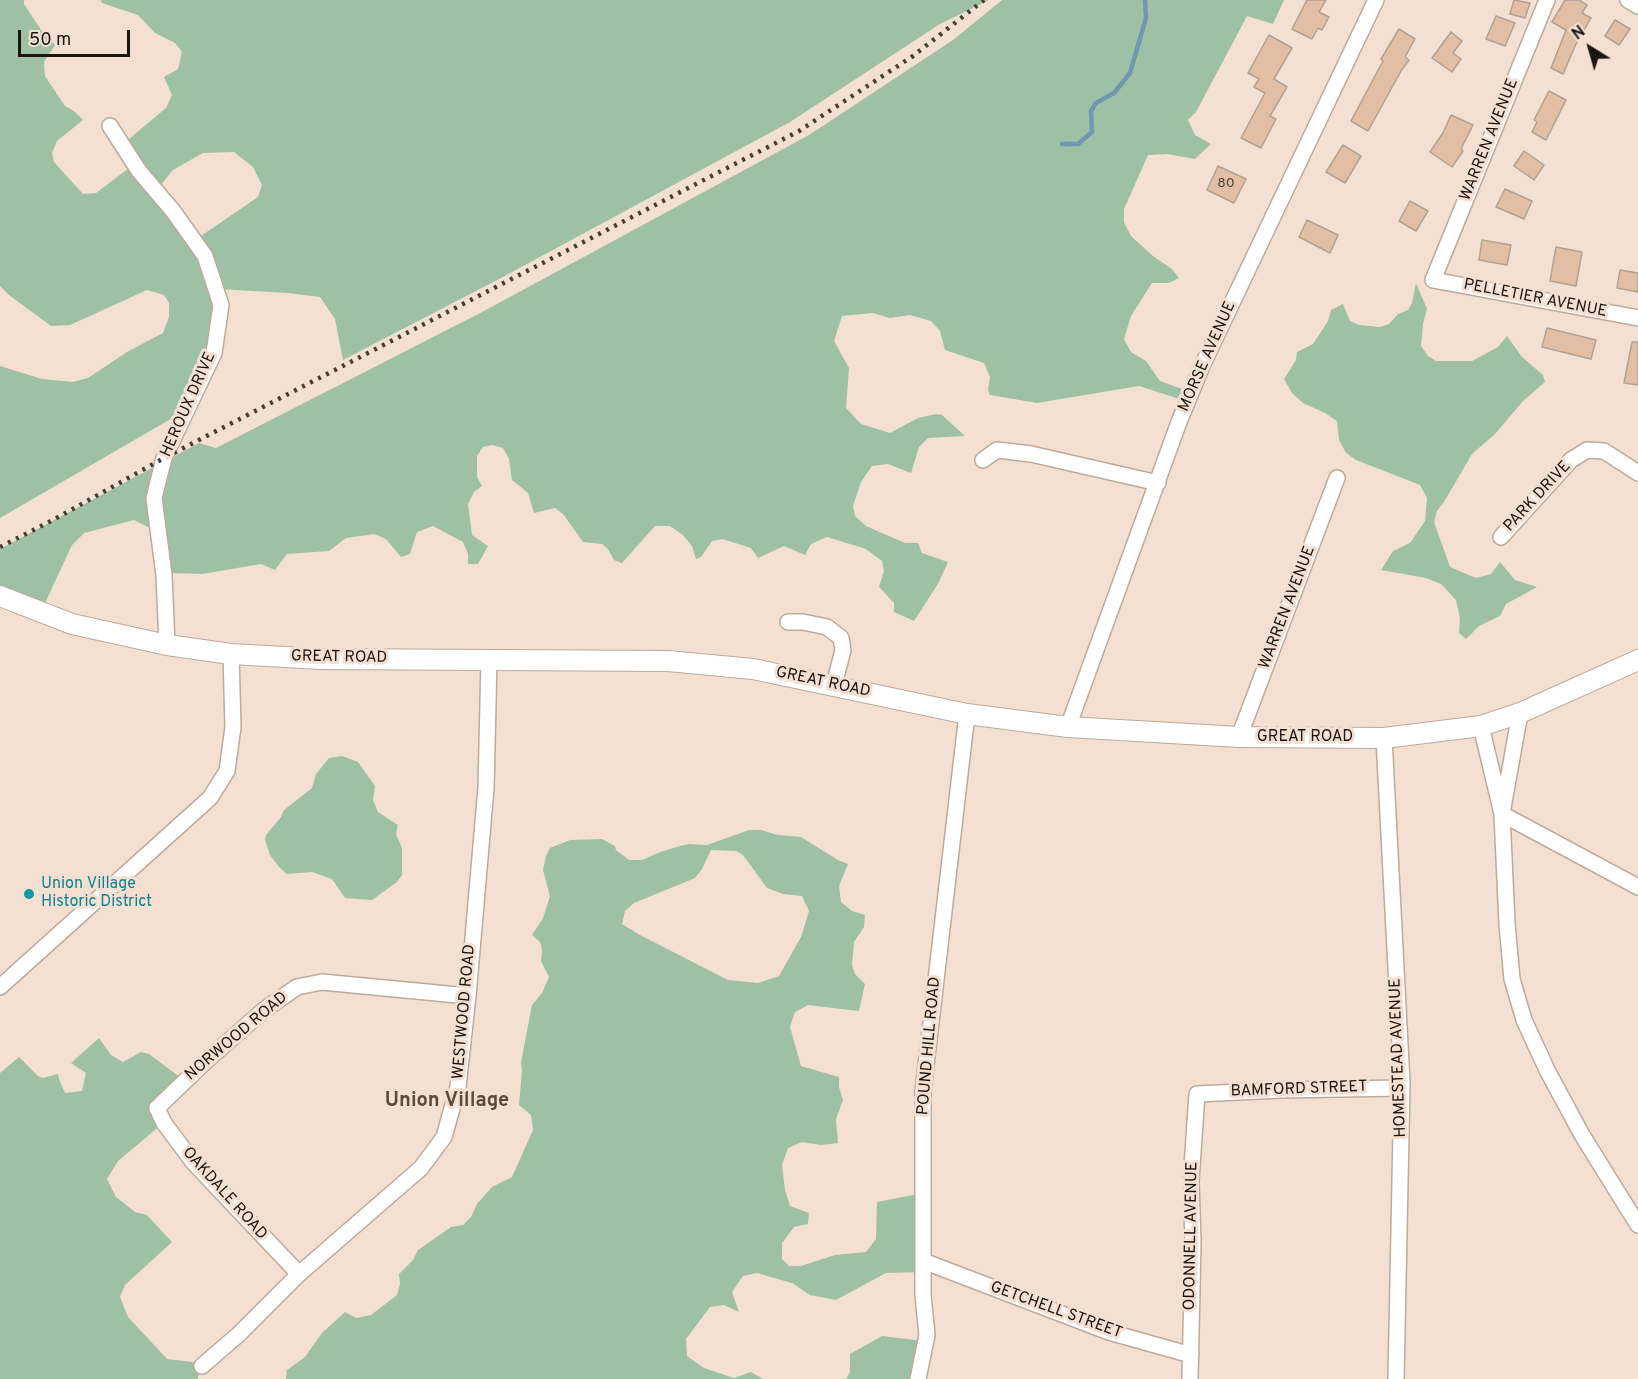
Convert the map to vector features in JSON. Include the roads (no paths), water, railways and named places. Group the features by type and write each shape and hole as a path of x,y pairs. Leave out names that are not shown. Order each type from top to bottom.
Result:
{"main road":[{"name":"GREAT ROAD","path":"0,596 72,624 167,645 231,654 321,659 668,661 753,669 967,714 1068,727 1239,737 1384,738 1481,726 1520,713 1638,661"}],"street":[{"name":"MORSE AVENUE","path":"1068,727 1179,422 1202,366 1376,0"},
{"name":"WARREN AVENUE","path":"1433,280 1547,0"},
{"path":"1628,0 1638,6"},
{"name":"HEROUX DRIVE","path":"110,126 139,171 173,211 205,256 220,305 214,353 164,458 154,498 164,576 167,645"},
{"name":"PELLETIER AVENUE","path":"1433,280 1638,318"},
{"path":"983,460 997,450 1031,454 1158,483"},
{"name":"PARK DRIVE","path":"1501,537 1571,460 1587,450 1604,451 1638,473"},
{"name":"WARREN AVENUE","path":"1239,737 1337,478"},
{"path":"788,621 827,627 841,638 843,650 834,686"},
{"path":"0,987 210,798 227,771 233,728 231,654"},
{"name":"WESTWOOD ROAD","path":"202,1366 299,1274 421,1168 444,1137 458,1087 468,996 486,788 489,660"},
{"path":"1502,814 1520,713"},
{"name":"POUND HILL ROAD","path":"918,1379 927,1335 923,1295 923,1091 967,714"},
{"path":"1481,726 1502,814 1512,979 1524,1020 1547,1070 1582,1135 1638,1225"},
{"name":"HOMESTEAD AVENUE","path":"1384,738 1401,1088 1396,1379"},
{"path":"1502,814 1638,887"},
{"name":"NORWOOD ROAD","path":"157,1108 264,1010 297,987 322,982 468,996"},
{"name":"BAMFORD STREET","path":"1197,1094 1401,1088"},
{"name":"ODONNELL AVENUE","path":"1191,1379 1193,1242 1191,1181 1197,1094"},
{"name":"OAKDALE ROAD","path":"157,1108 164,1123 193,1162 299,1274"},
{"name":"GETCHELL STREET","path":"923,1261 1109,1332 1191,1355"}],"waterway":[{"path":"1062,144 1078,144 1092,132 1091,111 1096,103 1114,93 1130,73 1146,18 1145,0"}],"railway":[{"path":"0,547 164,458 799,131 913,56 984,0"}],"place":[{"name":"Union Village Historic District","path":"29,894"}],"district":[{"name":"Union Village","path":"447,1102"}]}
